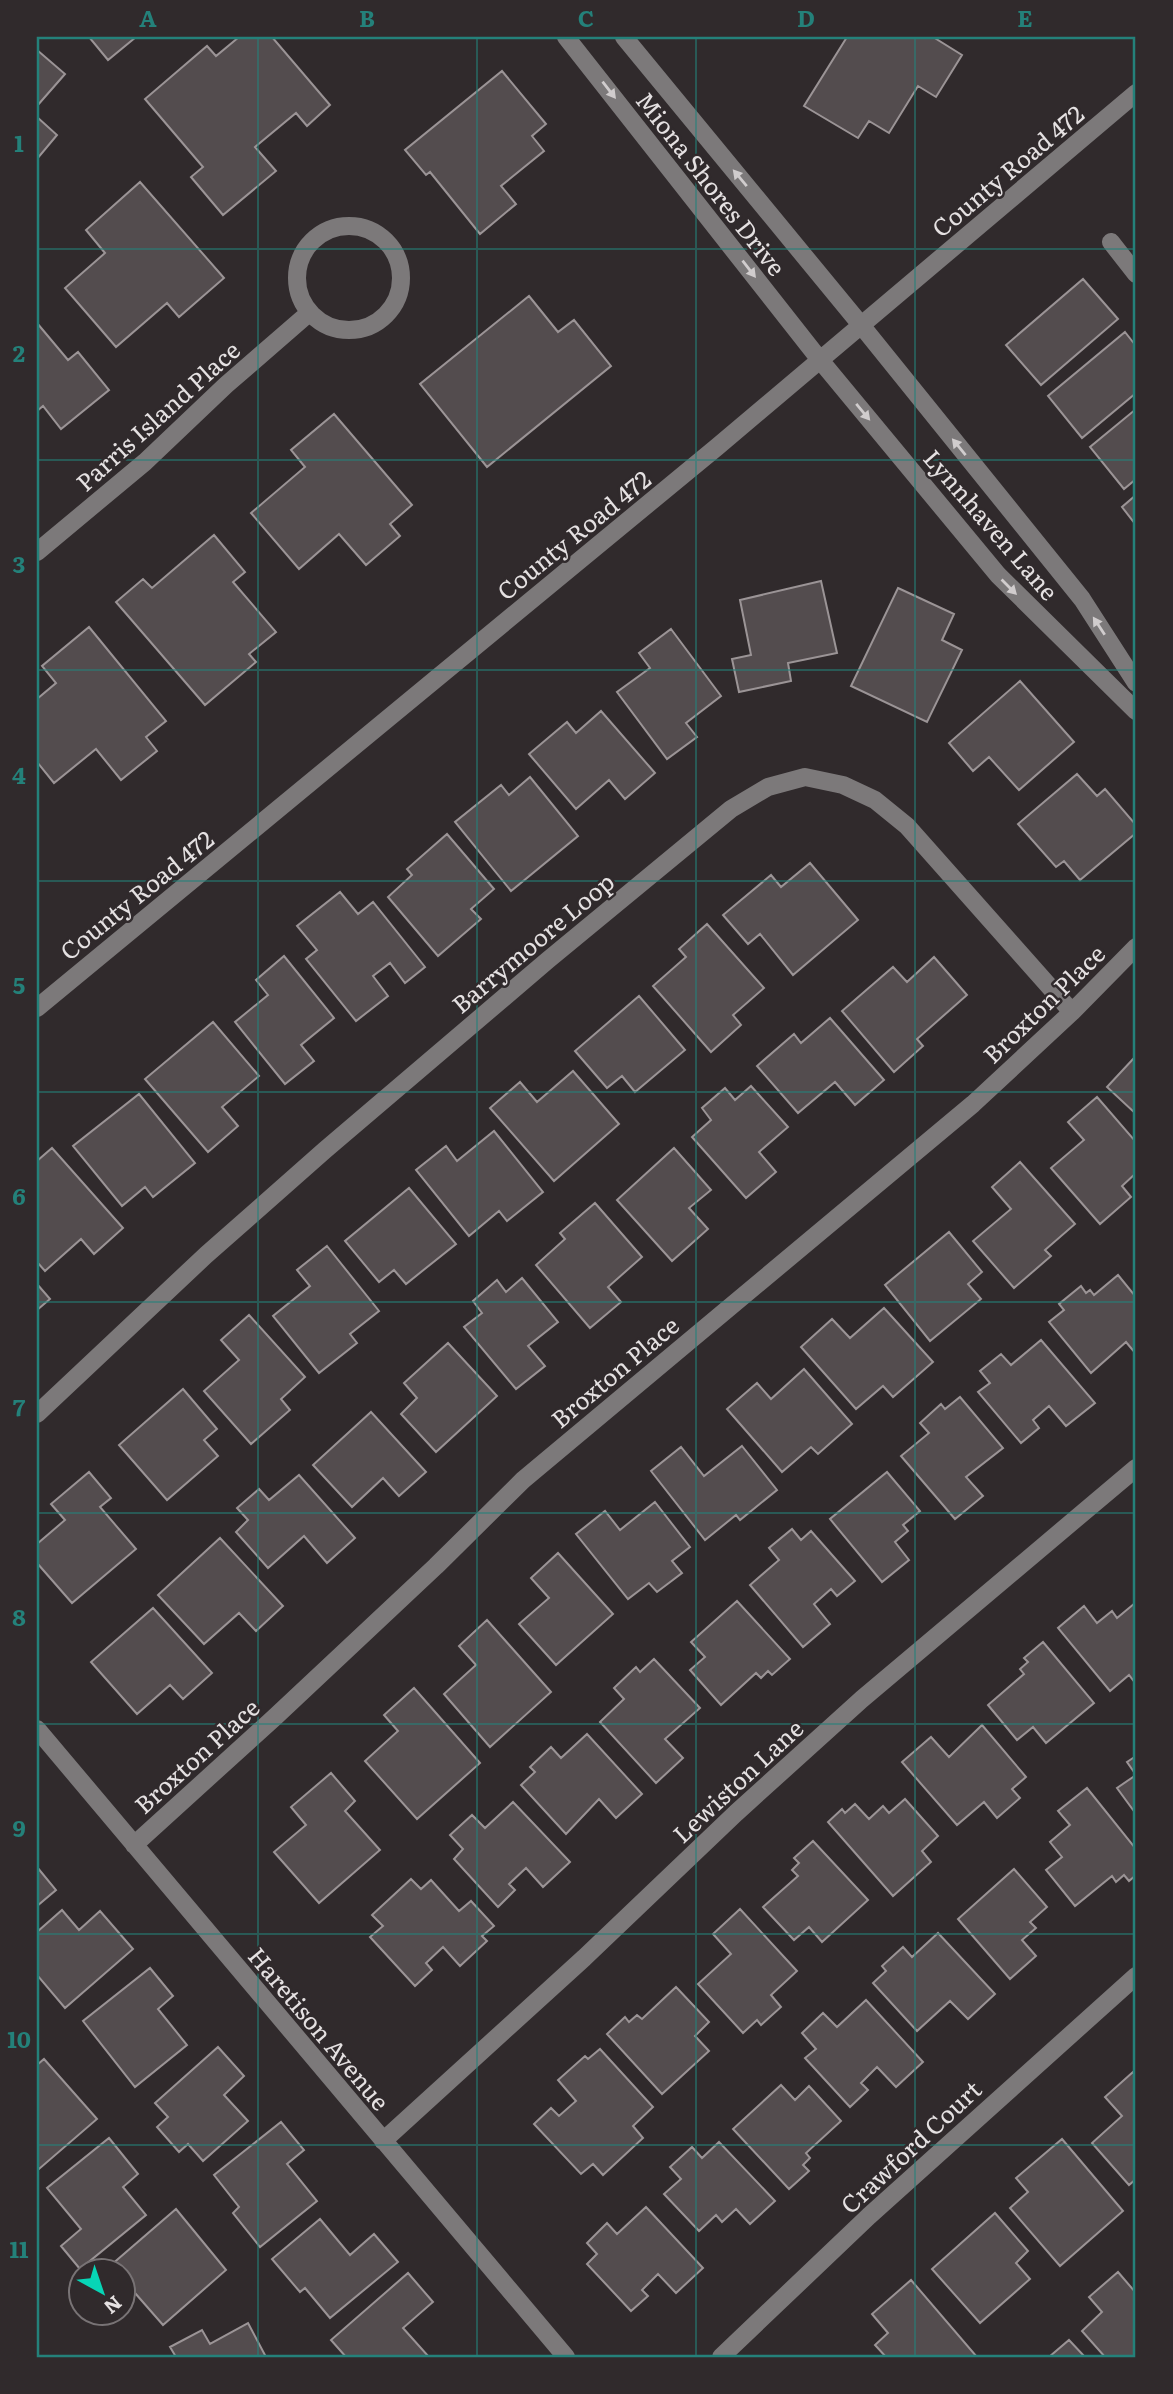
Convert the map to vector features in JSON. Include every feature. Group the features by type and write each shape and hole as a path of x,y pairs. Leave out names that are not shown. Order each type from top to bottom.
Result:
{"street":[{"name":"Miona Shores Drive","path":"566,37 820,360"},
{"name":"Miona Shores Drive","path":"624,37 861,325"},
{"name":"County Road 472","path":"37,1007 820,360 1136,93"},
{"path":"359,226 385,239 400,266 401,282 391,310 380,321 351,331 335,329 321,323 309,313 301,302 296,287 296,273 307,246 317,236 330,229 359,226"},
{"path":"1111,242 1136,274"},
{"name":"Parris Island Place","path":"37,552 145,462 226,385 309,313"},
{"name":"Lynnhaven Lane","path":"861,325 1082,598 1136,683"},
{"name":"Lynnhaven Lane","path":"820,360 998,575 1136,711"},
{"name":"Barrymoore Loop","path":"37,1414 206,1255 325,1150 731,809 768,787 805,777 843,785 875,800 907,826 1072,1012"},
{"name":"Broxton Place","path":"134,1845 385,1614 523,1480 973,1104 1072,1012 1136,947"},
{"name":"Lewiston Lane","path":"383,2141 584,1958 852,1707 1136,1468"},
{"name":"Haretison Avenue","path":"37,1729 566,2357"},
{"name":"Crawford Court","path":"721,2357 869,2216 1136,1976"}],"building":[{"path":"89,37 136,37 108,60"},
{"path":"239,37 272,37 330,105 307,126 296,113 255,147 276,171 223,215 191,177 203,167 145,99 207,46 216,56"},
{"path":"847,37 933,37 962,55 936,97 918,86 889,133 869,121 858,138 804,106"},
{"path":"37,50 65,74 37,106"},
{"path":"502,71 546,124 532,136 544,151 501,186 516,204 480,234 430,172 426,175 405,150"},
{"path":"37,117 57,135 37,159"},
{"path":"140,182 224,278 179,317 167,303 116,347 65,288 105,253 86,230"},
{"path":"1083,279 1118,319 1041,385 1006,345"},
{"path":"529,296 558,332 574,320 611,366 487,467 420,384"},
{"path":"37,323 68,360 78,352 109,390 61,429 43,406 37,411"},
{"path":"1125,332 1136,346 1136,393 1082,438 1048,396"},
{"path":"1136,409 1136,479 1124,489 1090,447"},
{"path":"334,414 412,505 390,524 400,536 366,565 339,534 299,569 251,513 305,467 291,450"},
{"path":"1136,495 1136,525 1122,507"},
{"path":"214,535 245,572 233,582 276,632 249,654 256,662 205,705 116,602 143,579 152,588"},
{"path":"821,581 837,653 788,663 791,681 739,692 732,659 751,655 740,600"},
{"path":"898,588 954,614 942,640 962,650 927,722 851,686"},
{"path":"89,627 166,721 146,737 157,751 121,780 96,749 54,783 37,762 37,699 56,683 42,666"},
{"path":"671,629 721,696 686,723 697,737 667,759 617,692 650,668 639,653"},
{"path":"1020,681 1074,742 1019,790 989,757 973,771 949,743"},
{"path":"601,711 655,773 625,799 609,780 576,809 529,754 567,722 576,733"},
{"path":"1077,774 1097,796 1105,789 1136,825 1136,833 1080,880 1064,861 1056,867 1018,824"},
{"path":"530,777 578,836 511,891 455,822 501,785 509,795"},
{"path":"447,834 494,889 471,909 481,919 438,956 388,897 412,875 407,869"},
{"path":"810,863 858,920 793,975 760,934 748,944 723,915 771,875 781,887"},
{"path":"340,892 358,914 373,902 425,967 405,983 390,963 373,976 388,996 356,1021 306,959 317,950 297,926"},
{"path":"707,924 764,988 733,1015 741,1025 711,1052 653,986 686,957 679,949"},
{"path":"284,956 334,1018 301,1045 314,1061 285,1084 235,1022 268,995 256,980"},
{"path":"934,957 967,995 917,1039 923,1046 894,1072 842,1011 893,967 907,982"},
{"path":"639,996 685,1050 635,1092 622,1076 607,1088 575,1051"},
{"path":"830,1018 884,1080 855,1105 835,1082 798,1113 757,1066 794,1034 801,1043"},
{"path":"213,1022 259,1076 222,1107 238,1126 208,1152 145,1079"},
{"path":"1134,1058 1136,1060 1136,1114 1107,1087"},
{"path":"573,1071 619,1124 554,1181 490,1108 520,1082 537,1102"},
{"path":"751,1086 788,1127 759,1152 776,1172 746,1198 692,1137 711,1120 702,1108 725,1088 735,1100"},
{"path":"139,1094 195,1163 153,1197 145,1187 122,1206 73,1146"},
{"path":"1097,1097 1136,1142 1136,1173 1122,1186 1131,1197 1100,1224 1051,1168 1084,1140 1068,1122"},
{"path":"494,1131 543,1192 507,1221 499,1211 469,1236 416,1170 446,1146 457,1161"},
{"path":"52,1148 123,1228 94,1254 81,1239 45,1271 37,1262 37,1161"},
{"path":"674,1148 711,1190 689,1208 708,1229 672,1261 617,1200"},
{"path":"1020,1162 1075,1224 1045,1250 1051,1256 1014,1288 973,1241 1011,1209 992,1187"},
{"path":"409,1188 456,1244 406,1284 394,1270 379,1282 345,1241"},
{"path":"595,1203 642,1257 608,1287 621,1302 590,1328 536,1265 565,1239 560,1233"},
{"path":"949,1232 982,1272 968,1284 981,1299 930,1341 885,1285"},
{"path":"327,1246 379,1311 350,1334 357,1343 319,1373 273,1316 310,1286 297,1270"},
{"path":"1118,1275 1136,1297 1136,1354 1126,1342 1091,1373 1049,1322 1064,1310 1059,1304 1081,1286 1086,1293 1090,1290 1094,1295"},
{"path":"522,1278 558,1322 528,1346 545,1366 516,1389 464,1327 482,1313 473,1301 497,1280 506,1292"},
{"path":"37,1284 50,1299 37,1310"},
{"path":"884,1308 933,1362 893,1397 883,1386 856,1409 801,1347 832,1319 850,1338"},
{"path":"249,1315 305,1377 281,1399 290,1410 251,1444 204,1391 239,1360 221,1340"},
{"path":"1041,1340 1095,1403 1066,1426 1049,1406 1033,1420 1039,1428 1021,1443 978,1392 990,1383 980,1371 1001,1354 1011,1365"},
{"path":"448,1343 497,1396 436,1452 401,1414 417,1398 404,1383"},
{"path":"804,1369 852,1424 818,1454 811,1447 782,1472 727,1409 757,1383 771,1399"},
{"path":"183,1389 217,1429 204,1440 218,1456 167,1500 119,1445"},
{"path":"960,1397 1003,1448 966,1477 983,1496 955,1519 901,1456 929,1433 920,1423 941,1404 945,1409"},
{"path":"371,1412 426,1472 399,1496 383,1478 352,1507 313,1465"},
{"path":"742,1446 777,1490 740,1520 736,1515 705,1540 651,1471 681,1447 704,1476"},
{"path":"89,1472 111,1498 100,1507 136,1549 72,1603 37,1563 37,1544 65,1520 51,1504"},
{"path":"887,1472 920,1511 903,1525 908,1531 895,1542 909,1560 882,1582 830,1519"},
{"path":"299,1475 355,1538 327,1563 304,1536 268,1568 236,1532 248,1520 237,1508 259,1489 269,1500"},
{"path":"655,1502 690,1547 672,1561 682,1573 657,1592 649,1583 628,1599 576,1534 605,1511 620,1530"},
{"path":"792,1529 801,1540 811,1531 855,1581 837,1596 831,1589 814,1604 830,1624 803,1647 750,1585 779,1560 769,1548"},
{"path":"220,1538 283,1606 256,1631 239,1613 204,1644 158,1595"},
{"path":"558,1553 613,1614 556,1665 519,1624 549,1598 531,1578"},
{"path":"737,1601 790,1659 772,1675 768,1671 761,1678 756,1673 721,1705 690,1670 705,1657 691,1642"},
{"path":"1135,1603 1136,1684 1129,1675 1110,1691 1058,1628 1084,1606 1097,1623 1112,1611 1117,1618"},
{"path":"153,1608 212,1673 183,1699 170,1685 137,1714 91,1662"},
{"path":"487,1620 551,1692 490,1747 444,1694 476,1665 459,1646"},
{"path":"1043,1642 1094,1703 1046,1743 1033,1727 1017,1740 988,1705 1024,1674 1020,1669 1028,1662 1024,1658"},
{"path":"654,1659 700,1708 665,1739 683,1758 656,1783 600,1722 624,1699 614,1688 636,1667 640,1672"},
{"path":"414,1688 480,1763 417,1819 365,1761 398,1731 384,1715"},
{"path":"982,1725 1026,1777 1012,1789 1020,1798 997,1818 984,1802 957,1825 902,1762 931,1737 949,1757"},
{"path":"587,1734 642,1794 616,1818 599,1799 566,1834 521,1785 535,1772 530,1767 551,1747 561,1758"},
{"path":"1136,1756 1136,1775 1127,1762"},
{"path":"331,1773 355,1801 345,1811 380,1850 319,1903 274,1852 306,1825 291,1807"},
{"path":"1136,1775 1136,1814 1117,1788"},
{"path":"1087,1788 1136,1849 1136,1875 1129,1881 1124,1875 1116,1882 1112,1876 1075,1906 1046,1870 1062,1857 1050,1842 1070,1825 1058,1811"},
{"path":"905,1799 938,1836 922,1851 931,1862 893,1896 828,1822 842,1809 845,1813 855,1804 869,1819 883,1806 889,1813"},
{"path":"513,1802 570,1862 543,1887 526,1868 509,1884 515,1890 498,1907 454,1859 463,1849 450,1835 472,1815 485,1828"},
{"path":"813,1841 868,1900 822,1942 809,1927 794,1940 763,1907 798,1876 792,1870 799,1863 794,1858"},
{"path":"37,1867 56,1890 37,1906"},
{"path":"1014,1869 1047,1907 1030,1922 1036,1928 1022,1940 1036,1956 1010,1979 958,1919"},
{"path":"411,1879 421,1889 431,1880 459,1911 471,1901 494,1926 482,1936 487,1941 460,1966 443,1947 426,1963 432,1970 415,1986 370,1937 383,1926 372,1915"},
{"path":"740,1909 797,1971 771,1995 781,2007 761,2025 757,2020 743,2033 698,1984 731,1954 713,1934"},
{"path":"62,1910 79,1930 100,1911 133,1949 65,2008 37,1975 37,1932"},
{"path":"938,1933 995,1994 968,2019 950,2001 917,2031 873,1983 886,1971 882,1966 903,1947 912,1957"},
{"path":"150,1968 173,1996 158,2009 187,2045 135,2087 83,2021"},
{"path":"676,1987 709,2022 695,2036 709,2051 662,2094 607,2034 625,2017 629,2022 637,2015 642,2019"},
{"path":"866,2000 923,2062 896,2087 877,2067 861,2083 868,2090 850,2107 805,2058 816,2049 802,2033 823,2013 837,2027"},
{"path":"218,2047 244,2076 224,2095 248,2121 203,2161 188,2144 179,2152 157,2127 168,2117 155,2103"},
{"path":"600,2049 653,2107 633,2126 643,2138 603,2175 593,2164 581,2174 534,2124 551,2108 559,2116 576,2101 558,2080 585,2056 588,2059"},
{"path":"44,2059 97,2119 39,2169 37,2065"},
{"path":"1133,2072 1136,2076 1136,2179 1129,2185 1092,2143 1122,2116 1105,2097"},
{"path":"781,2085 795,2100 809,2086 841,2121 806,2153 810,2158 803,2165 809,2171 789,2189 733,2129"},
{"path":"281,2122 304,2150 287,2164 317,2201 260,2247 233,2213 239,2207 214,2175"},
{"path":"109,2138 138,2174 123,2187 146,2215 93,2258 71,2258 61,2246 81,2229 47,2188"},
{"path":"1062,2139 1123,2211 1060,2266 1010,2208 1028,2192 1016,2178"},
{"path":"719,2142 775,2201 750,2224 736,2209 722,2222 716,2215 699,2231 664,2194 681,2179 670,2167 692,2147 702,2158"},
{"path":"646,2207 703,2268 676,2293 658,2274 642,2290 648,2296 631,2311 587,2264 597,2254 587,2243 607,2223 617,2234"},
{"path":"176,2209 226,2270 163,2325 136,2294 136,2258 119,2258"},
{"path":"995,2213 1028,2251 1016,2263 1030,2279 980,2323 932,2269"},
{"path":"320,2219 350,2255 374,2234 398,2262 330,2318 305,2288 300,2292 272,2259"},
{"path":"1118,2272 1136,2293 1136,2357 1105,2357 1082,2331 1102,2312 1089,2297"},
{"path":"408,2273 433,2302 403,2328 429,2357 346,2357 331,2340"},
{"path":"911,2280 977,2357 886,2357 875,2345 888,2333 872,2314"},
{"path":"248,2323 266,2357 176,2357 170,2347 202,2330 210,2344"},
{"path":"1069,2340 1085,2357 1049,2357"}]}
